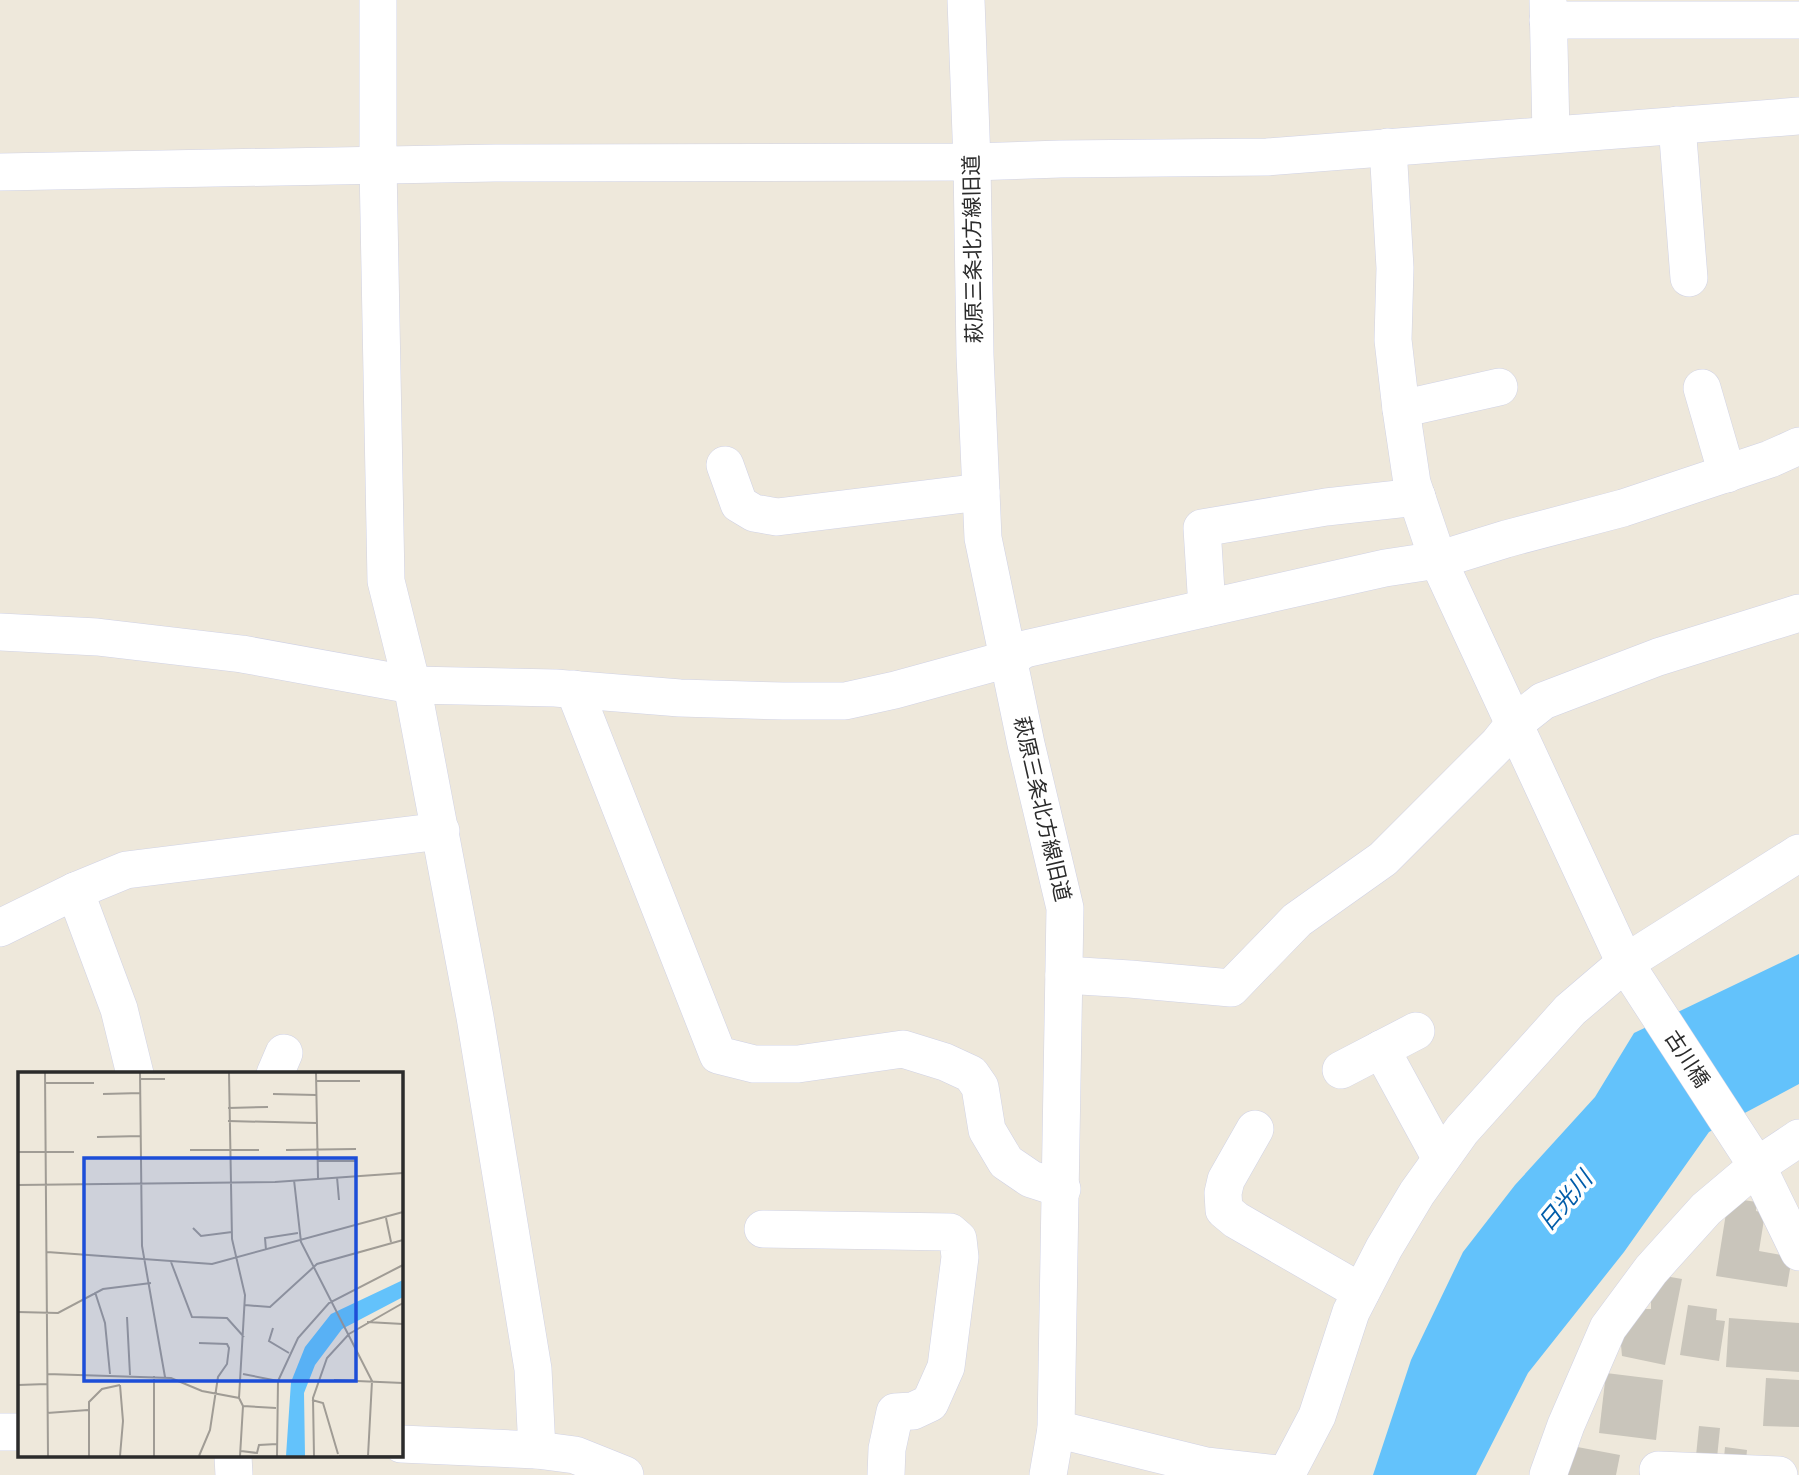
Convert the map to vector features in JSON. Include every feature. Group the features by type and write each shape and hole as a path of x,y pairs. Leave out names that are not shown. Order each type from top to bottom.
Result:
{"street":[{"path":"377,0 386,581 412,685 475,1017 531,1355 537,1450"},
{"name":"萩原三条北方線旧道","path":"966,0 975,355 983,538 1065,908 1056,1429 1048,1475"},
{"path":"1551,134 1548,10 1799,20"},
{"path":"0,172 378,165 972,162 1267,157 1799,116"},
{"path":"1676,125 1689,278"},
{"name":"古川橋","path":"1388,148 1395,268 1393,340 1401,408 1412,483 1438,560 1625,963 1754,1160 1799,1252"},
{"path":"1401,408 1499,387"},
{"path":"1702,388 1727,474"},
{"path":"0,632 97,637 242,654 412,685 574,689 680,698 845,701 895,691 1008,659 1025,649 1385,568 1438,560 1623,508 1770,459 1799,446"},
{"path":"724,465 739,504 754,513 776,517 981,492"},
{"path":"1207,608 1202,528 1326,507 1417,497"},
{"path":"1064,975 1231,988 1297,920 1383,859 1498,744 1514,724 1543,701 1658,657 1799,613"},
{"path":"574,689 718,1055 754,1064 798,1064 903,1049 945,1062 971,1074 980,1087 987,1130 1006,1161 1031,1179 1062,1189"},
{"path":"0,928 75,891 126,870 441,831"},
{"path":"1056,1429 1206,1466 1286,1475 1317,1416 1351,1312 1361,1292 1417,1193 1462,1130 1570,1010 1625,963 1799,853"},
{"path":"75,891 119,1009 135,1072"},
{"path":"1341,1070 1416,1031"},
{"path":"1381,1049 1441,1159"},
{"path":"1255,1129 1226,1180 1223,1193 1224,1210 1236,1220 1361,1292"},
{"path":"1548,1475 1566,1425 1608,1328 1651,1270 1754,1160 1799,1138"},
{"path":"763,1229 950,1232 958,1238 960,1257 946,1367 930,1403 914,1411 895,1412 887,1449 886,1475"},
{"path":"0,1432 18,1432"},
{"path":"402,1444 460,1461 537,1450 575,1455 625,1475"},
{"path":"1657,1469 1779,1475"}],"water":[{"name":"日光川","path":"1799,954 1799,1084 1709,1132 1624,1252 1528,1373 1476,1475 1373,1475 1411,1360 1463,1252 1515,1185 1595,1097 1634,1033"}],"building":[{"path":"1736,1199 1757,1202 1756,1211 1765,1213 1759,1251 1792,1257 1787,1287 1716,1276 1727,1207"},
{"path":"1665,1276 1682,1279 1665,1365 1622,1356 1620,1334 1643,1309 1651,1309 1651,1292"},
{"path":"1688,1305 1717,1309 1716,1320 1725,1321 1719,1361 1680,1355"},
{"path":"1729,1318 1799,1323 1799,1372 1726,1367"},
{"path":"1606,1373 1663,1380 1656,1440 1599,1433"},
{"path":"1766,1378 1799,1380 1799,1427 1763,1426"},
{"path":"1699,1426 1720,1428 1717,1458 1696,1456"},
{"path":"1572,1446 1620,1455 1616,1475 1566,1475"},
{"path":"1725,1447 1747,1450 1746,1460 1724,1458"}]}
